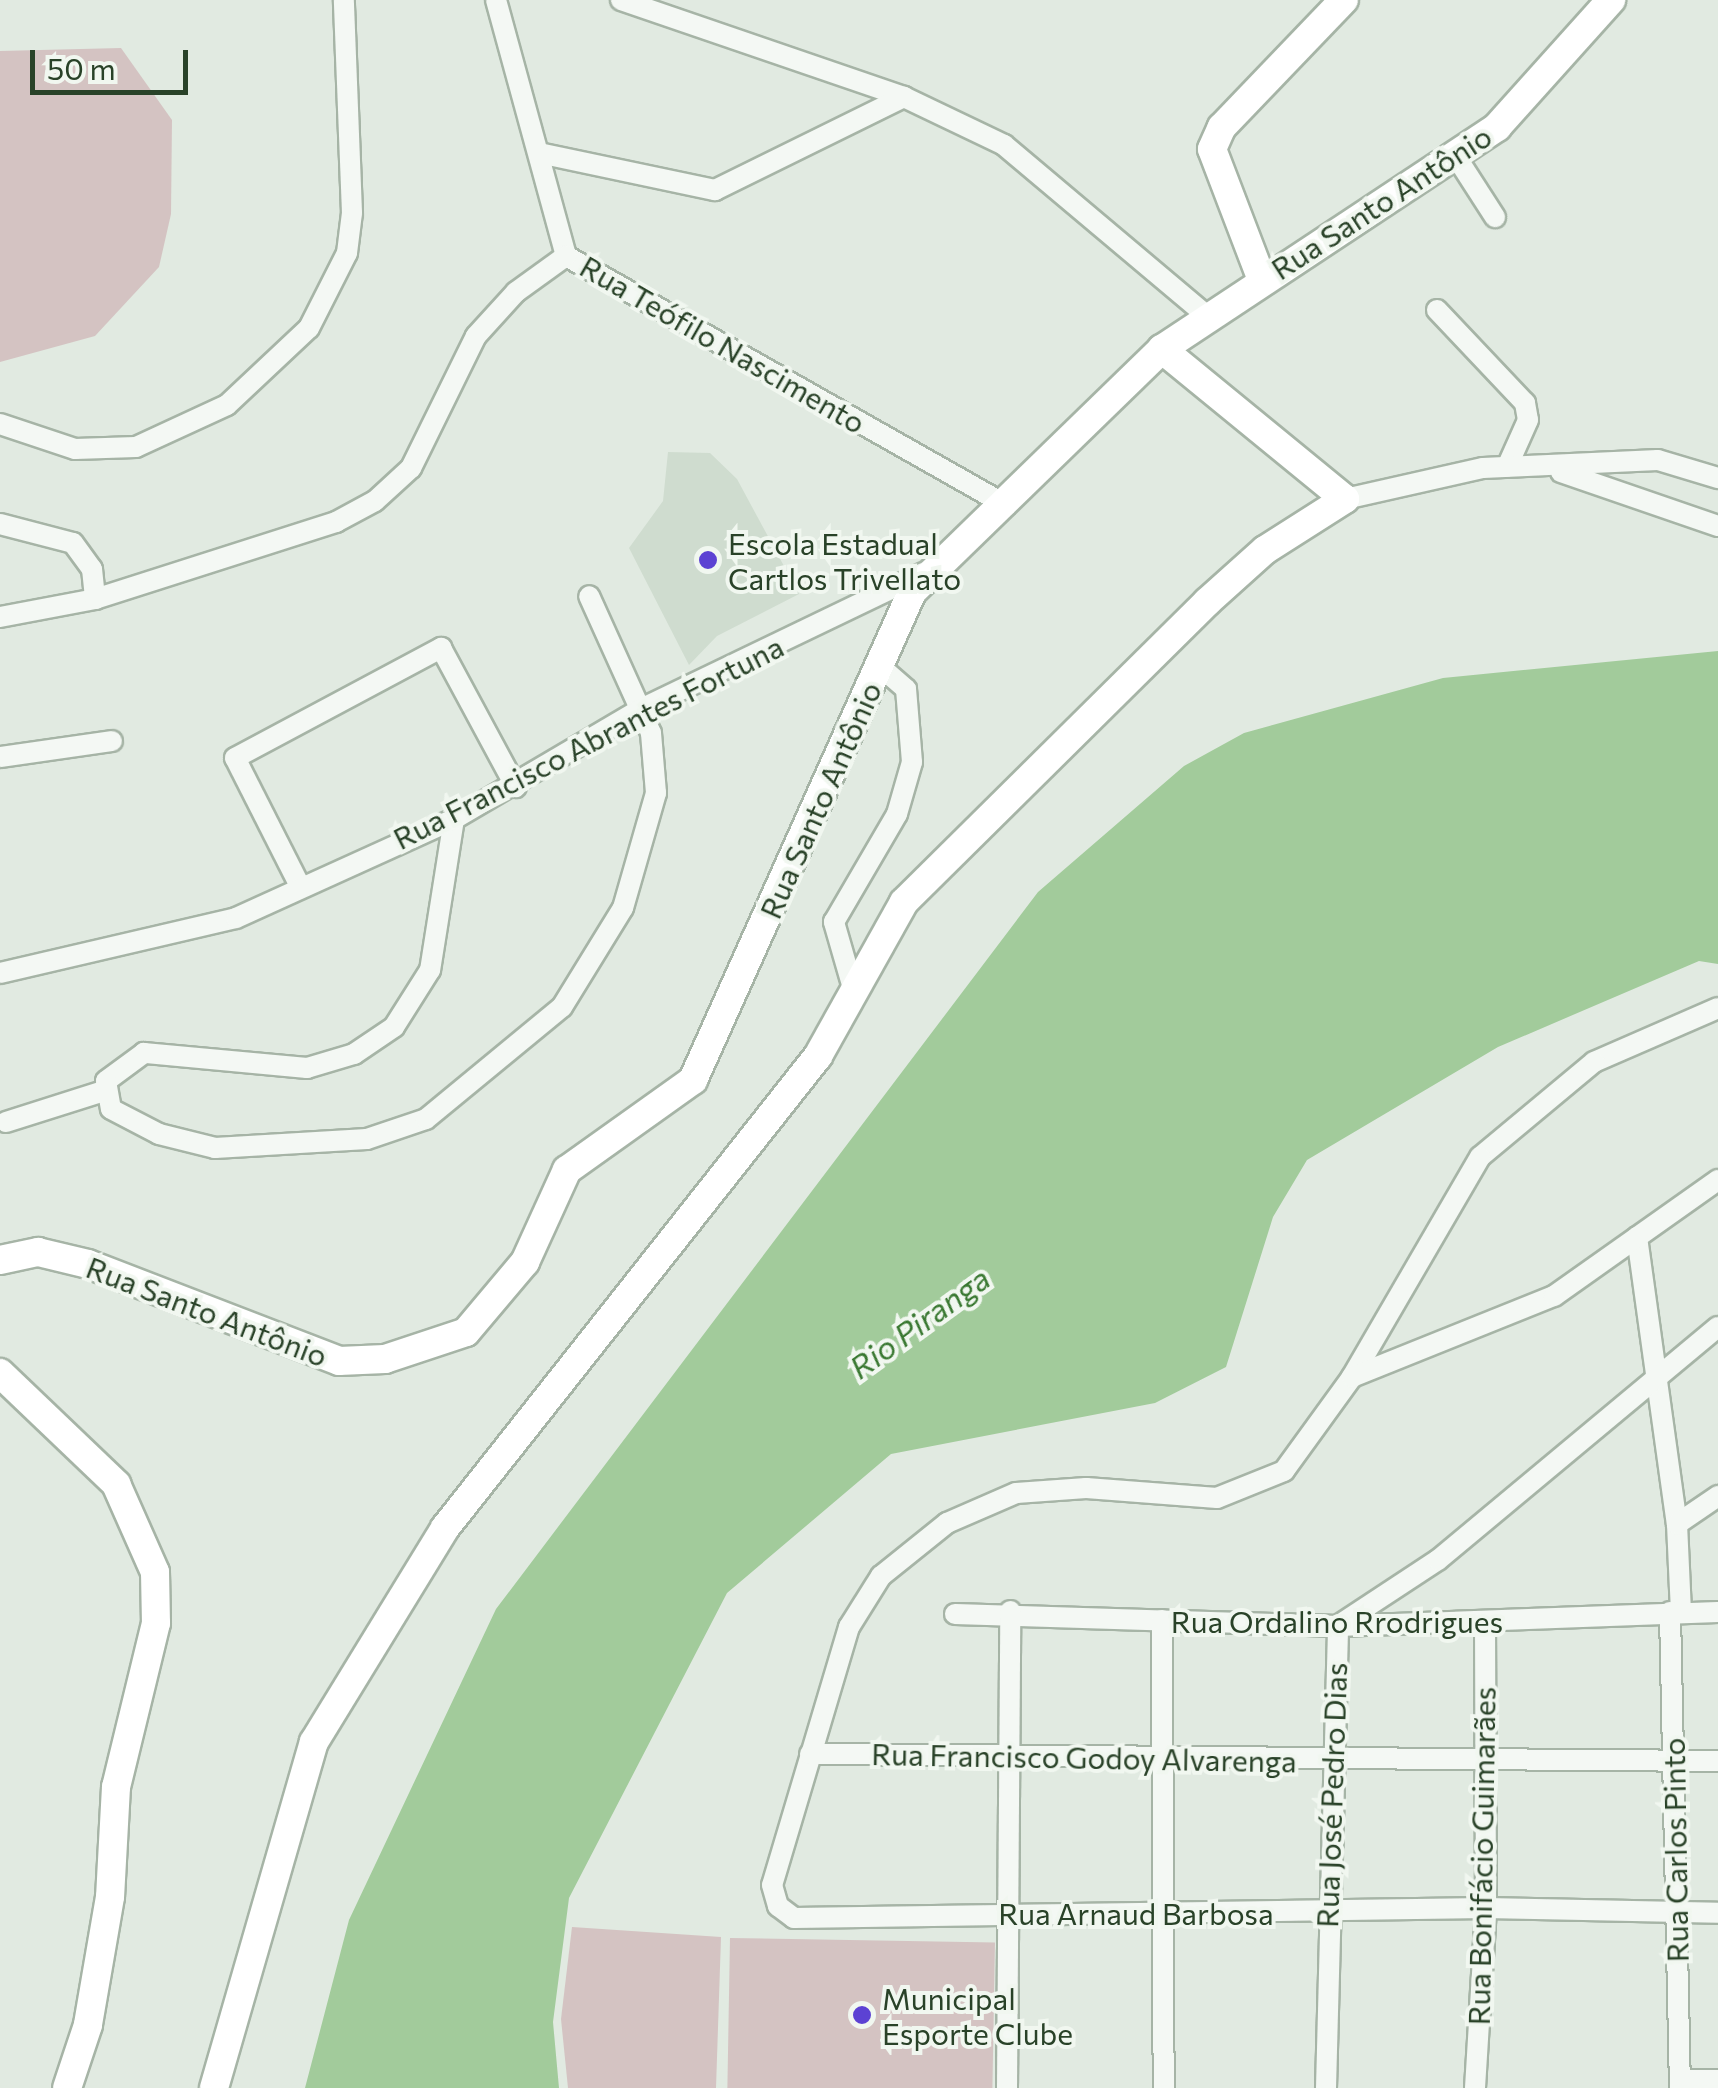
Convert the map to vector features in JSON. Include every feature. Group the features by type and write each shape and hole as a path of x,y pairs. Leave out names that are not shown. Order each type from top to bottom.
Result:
{"main road":[{"path":"1262,280 1212,149 1222,127 1344,0"},
{"name":"Rua Santo Antônio","path":"0,1260 38,1252 88,1264 339,1361 386,1359 466,1332 525,1262 567,1170 692,1080 912,592 1006,505 1162,349 1497,127 1611,0"},
{"path":"214,2088 314,1742 445,1528 593,1331 808,1069 904,902 1265,550 1346,499 1162,349"},
{"path":"5,1383 116,1484 154,1572 156,1623 116,1787 110,1897 88,2025 67,2088"}],"street":[{"path":"0,424 75,449 136,447 227,405 309,328 347,254 352,213 344,0"},
{"name":"Rua Teófilo Nascimento","path":"496,0 566,256 1006,505"},
{"path":"635,3 904,97 1044,173 1207,316"},
{"path":"539,153 715,190 904,97"},
{"path":"1455,154 1494,216"},
{"path":"0,616 96,599 336,522 375,501 410,468 476,336 516,292 566,256"},
{"path":"1437,310 1525,402 1528,420 1507,467"},
{"path":"1346,499 1507,467 1555,470 1658,460 1718,478"},
{"path":"1555,470 1718,526"},
{"path":"0,524 73,543 92,569 96,599"},
{"name":"Rua Francisco Abrantes Fortuna","path":"0,973 236,918 299,884 454,819 516,787 639,710 942,565"},
{"path":"454,819 430,970 409,1011 377,1040 330,1064 278,1070 144,1052 112,1071 104,1091 110,1109 159,1134 215,1148 330,1146 426,1120 562,1007 602,949 637,872 656,792 656,754 589,596"},
{"path":"299,884 235,758 441,648 516,787"},
{"path":"853,988 834,922 897,814 912,762 906,689 880,666"},
{"path":"0,757 112,742"},
{"path":"810,1754 849,1627 881,1576 947,1523 1016,1492 1086,1488 1217,1498 1249,1490 1284,1472 1352,1377 1480,1157 1594,1062 1718,1008"},
{"path":"6,1122 104,1091"},
{"path":"1352,1377 1554,1296 1718,1180"},
{"name":"Rua Carlos Pinto","path":"1638,1237 1652,1378 1678,1524 1674,1760 1680,2084"},
{"name":"Rua José Pedro Dias","path":"1326,2088 1325,1911 1338,1626 1438,1560 1652,1378 1718,1327"},
{"path":"1678,1524 1718,1496"},
{"path":"1008,2088 1010,1611"},
{"name":"Rua Ordalino Rrodrigues","path":"955,1614 1010,1611 1338,1626 1485,1625 1718,1612"},
{"path":"1162,1620 1168,1918 1164,2088"},
{"name":"Rua Bonifácio Guimarães","path":"1475,2088 1486,1908 1485,1625"},
{"name":"Rua Francisco Godoy Alvarenga","path":"810,1754 1718,1761"},
{"name":"Rua Arnaud Barbosa","path":"810,1754 772,1886 778,1906 794,1918 1007,1914 1168,1918 1486,1908 1718,1914"},
{"path":"1680,2084 1718,2080"}],"shaded area":[{"path":"121,48 172,120 171,214 159,267 95,336 0,362 0,51"},
{"name":"Escola Estadual Cartlos Trivellato","path":"668,452 710,453 737,479 799,594 717,636 689,665 629,548 663,501"},
{"path":"572,1927 721,1937 716,2088 568,2088 561,2019"},
{"name":"Municipal Esporte Clube","path":"730,1938 995,1943 992,2088 727,2088"}],"water":[{"name":"Rio Piranga","path":"1718,651 1718,964 1699,961 1498,1047 1307,1160 1273,1217 1226,1367 1155,1403 891,1454 727,1593 569,1898 553,2022 559,2088 305,2088 349,1920 496,1609 1038,892 1184,766 1244,733 1443,678"}],"place":[{"name":"Escola Estadual Cartlos Trivellato","path":"708,560"},
{"name":"Municipal Esporte Clube","path":"862,2015"}]}
